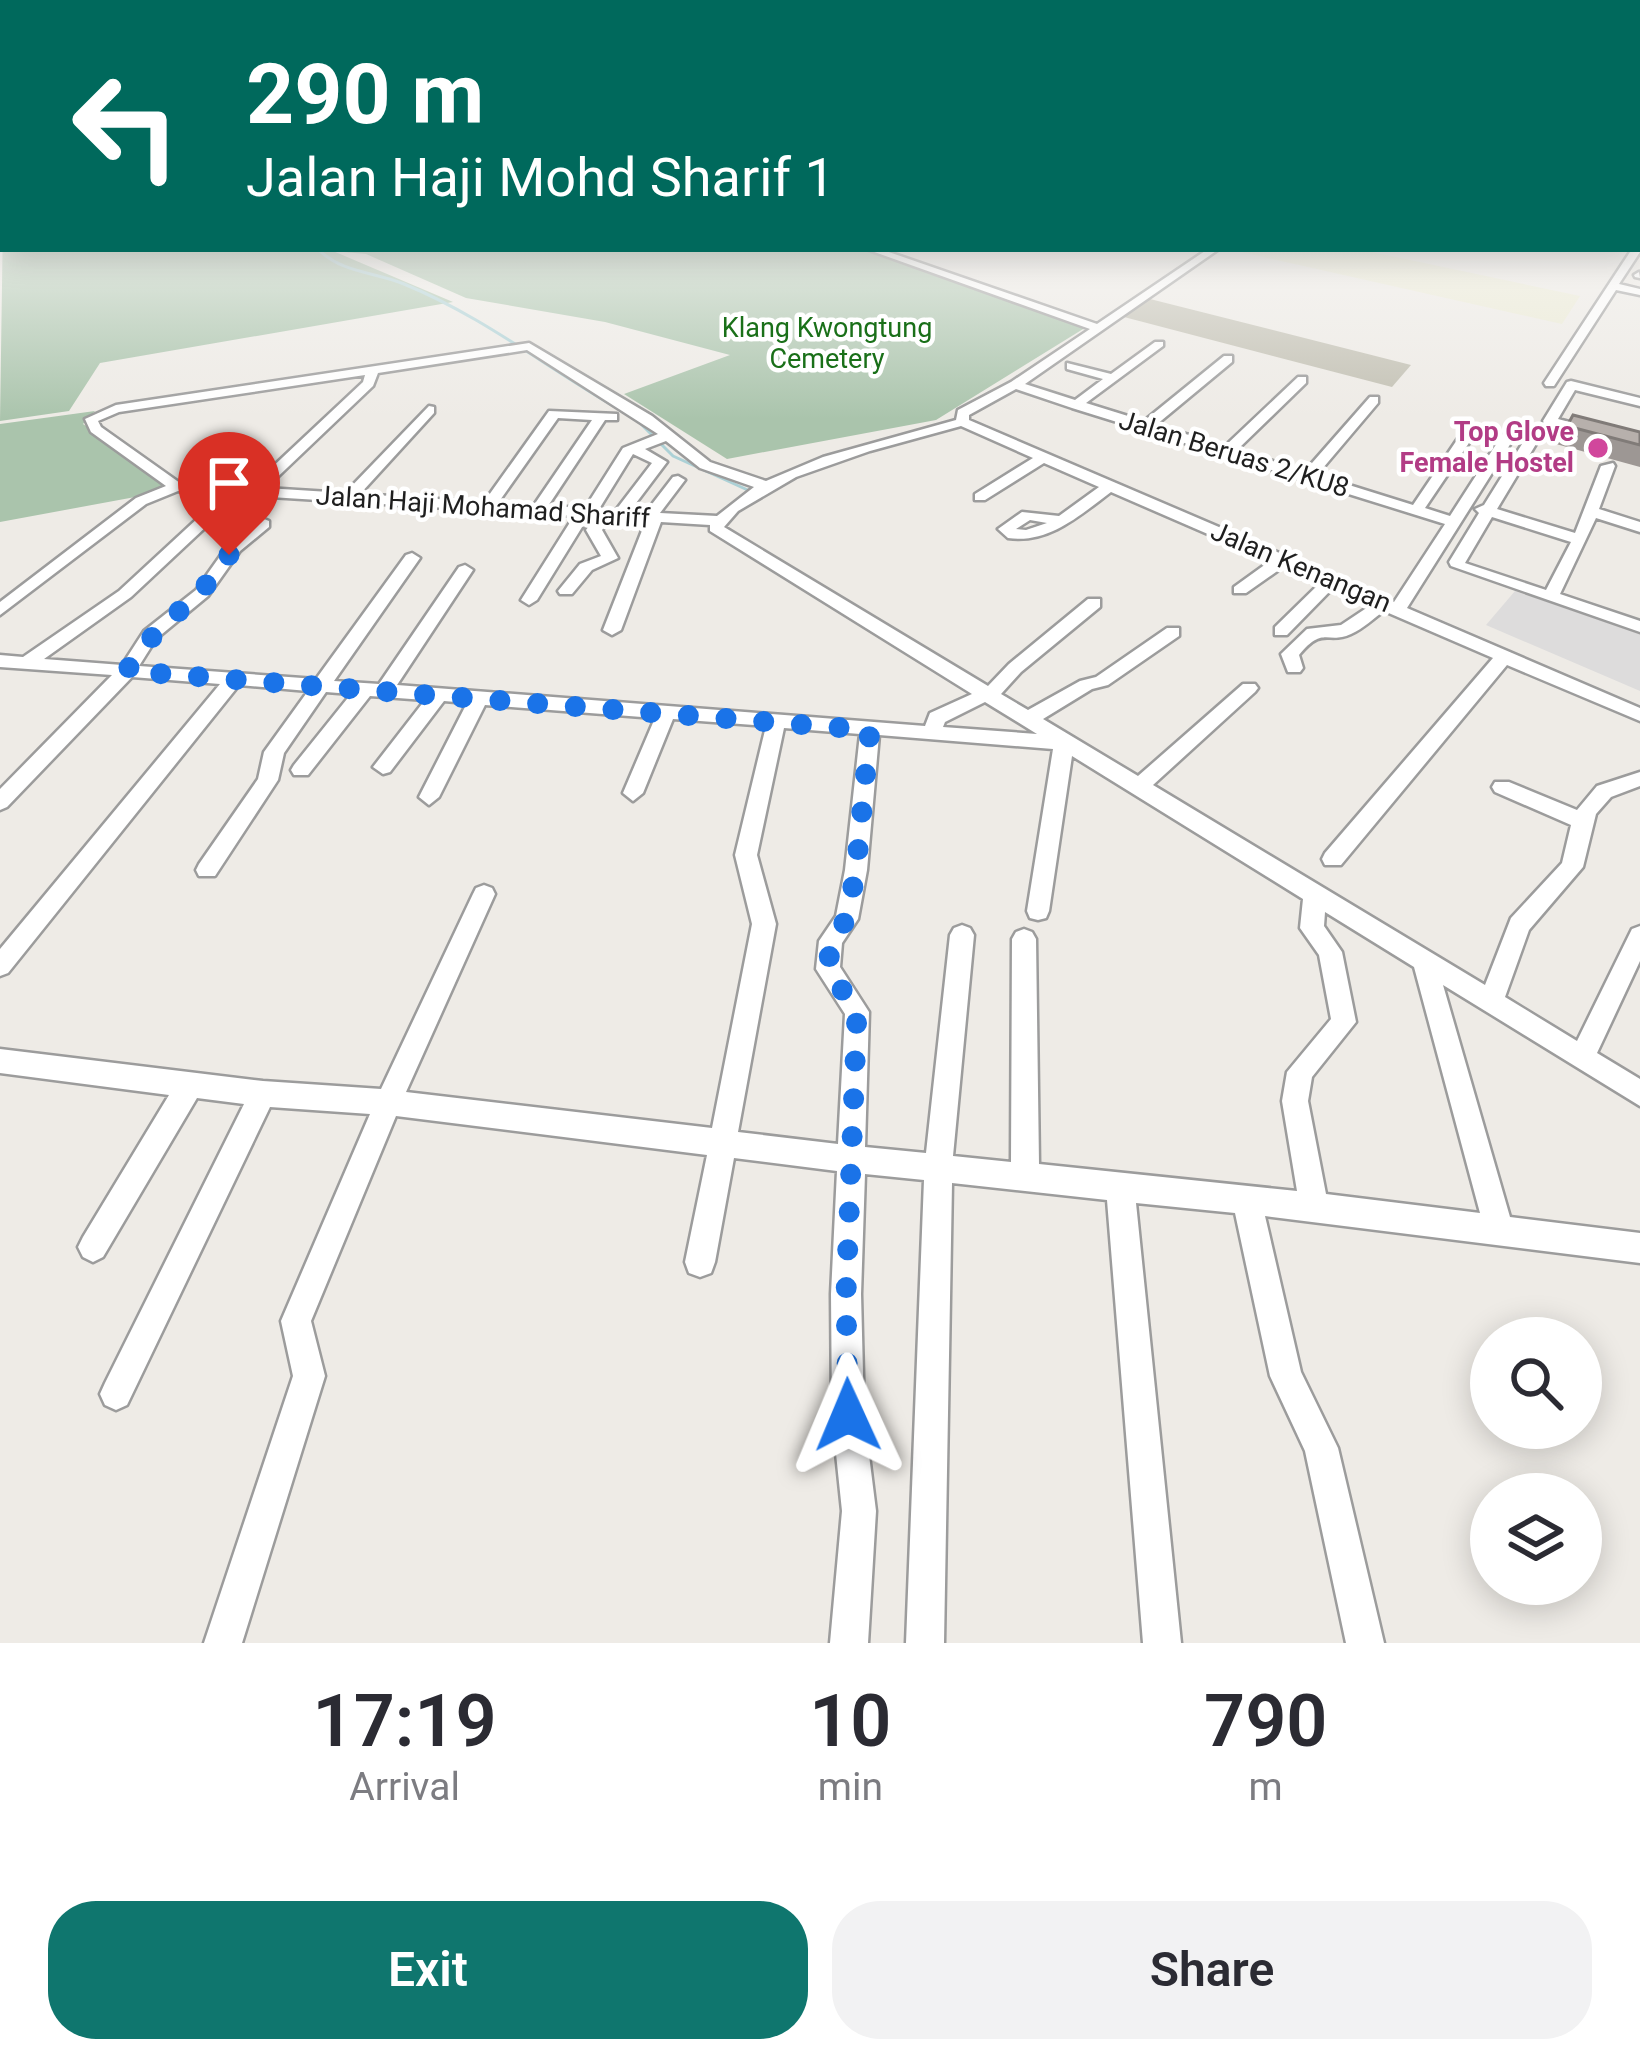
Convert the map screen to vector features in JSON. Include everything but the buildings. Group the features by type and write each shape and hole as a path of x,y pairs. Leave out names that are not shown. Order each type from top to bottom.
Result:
{"street":[{"path":"919,266 1098,328"},
{"path":"1190,266 1015,385 963,413 962,422 837,454 763,491 718,521 715,528 1640,1093"},
{"path":"1550,383 1626,266"},
{"path":"1612,286 1637,291 1640,274"},
{"path":"1076,405 1159,344"},
{"path":"176,487 96,429 91,418 116,409 529,346 658,437 763,491"},
{"path":"1146,426 1228,359"},
{"path":"1071,366 1112,378"},
{"path":"26,663 134,587 369,383 372,373"},
{"path":"1227,452 1302,380"},
{"name":"Jalan Beruas 2/KU8","path":"1015,385 1453,523"},
{"path":"1638,440 1550,421 1571,385 1640,402"},
{"path":"1307,477 1374,400"},
{"path":"348,499 429,410"},
{"path":"487,508 553,415 606,416 537,512"},
{"name":"Jalan Kenangan","path":"962,422 1640,715"},
{"path":"1416,511 1468,434"},
{"path":"1294,668 1290,654 1309,633 1323,627 1344,631 1391,606 1453,523 1509,435"},
{"path":"566,591 588,566 610,559 594,530 598,516 632,448 658,437"},
{"path":"1529,444 1457,562 1640,627"},
{"path":"529,601 598,516 660,462 632,448"},
{"path":"980,497 1044,457"},
{"path":"1550,597 1580,540 1608,466"},
{"path":"612,630 651,519 678,480"},
{"path":"1059,521 1111,485"},
{"name":"Jalan Haji Mohamad Shariff","path":"0,610 140,501 176,487 718,521"},
{"path":"1464,504 1580,540"},
{"path":"496,527 506,510"},
{"path":"1592,512 1640,526"},
{"path":"0,802 127,671 150,635 202,593 234,548 264,524"},
{"path":"207,871 268,780 274,752 412,558"},
{"path":"1240,590 1283,560"},
{"path":"301,770 374,691 465,570"},
{"path":"1281,631 1332,580"},
{"path":"931,735 937,718 987,696 1094,604"},
{"path":"1026,720 1086,685 1102,681 1173,632"},
{"path":"66,638 90,650 74,667"},
{"path":"1333,859 1505,656"},
{"path":"0,661 1064,743"},
{"path":"0,966 233,680"},
{"path":"1137,788 1249,688"},
{"path":"383,767 438,696"},
{"path":"429,797 478,699"},
{"path":"633,793 666,714"},
{"path":"700,1262 764,924 746,855 776,722"},
{"path":"848,1643 859,1511 848,1415 857,1012 828,969 831,940 847,919 856,870 870,730"},
{"path":"1038,911 1064,743"},
{"path":"1491,1003 1519,925 1572,867 1592,797 1613,785 1640,779"},
{"path":"1502,787 1582,821"},
{"path":"223,1643 309,1376 296,1321 388,1102 484,894"},
{"path":"1314,1207 1295,1101 1300,1072 1344,1022 1330,952 1312,928 1315,896"},
{"path":"926,1643 938,1166 962,935"},
{"path":"1582,1058 1640,935"},
{"path":"1024,939 1025,1177"},
{"path":"1424,962 1500,1232"},
{"path":"0,1061 263,1094 388,1102 851,1160 1314,1207 1640,1248"},
{"path":"93,1247 190,1085"},
{"path":"116,1394 263,1094"},
{"path":"1120,1189 1162,1643"},
{"path":"1247,1202 1286,1376 1321,1448 1365,1643"}],"shaded area":[{"path":"1150,299 1411,365 1392,387 1124,317"},
{"path":"1515,591 1640,634 1640,691 1486,625"}],"green space":[{"name":"Klang Kwongtung Cemetery","path":"2,266 368,266 453,302 100,363 69,411 0,421"},
{"name":"Klang Kwongtung Cemetery","path":"393,266 909,266 1088,326 936,420 727,459 624,394 730,355 605,322 466,298"},
{"path":"1302,266 1437,266 1580,296 1562,324"},
{"path":"95,411 83,424 166,480 165,486 146,495 0,522 0,424"}],"waterway":[{"path":"344,266 404,284 459,311 617,408"},
{"path":"637,420 673,456 752,492"}],"place":[{"name":"Top Glove Female Hostel","path":"1598,448"}],"route":[{"path":"229,555 202,593 150,635 127,671 870,730 856,870 847,919 831,940 828,969 857,1012 846,1294 848,1415"}]}
